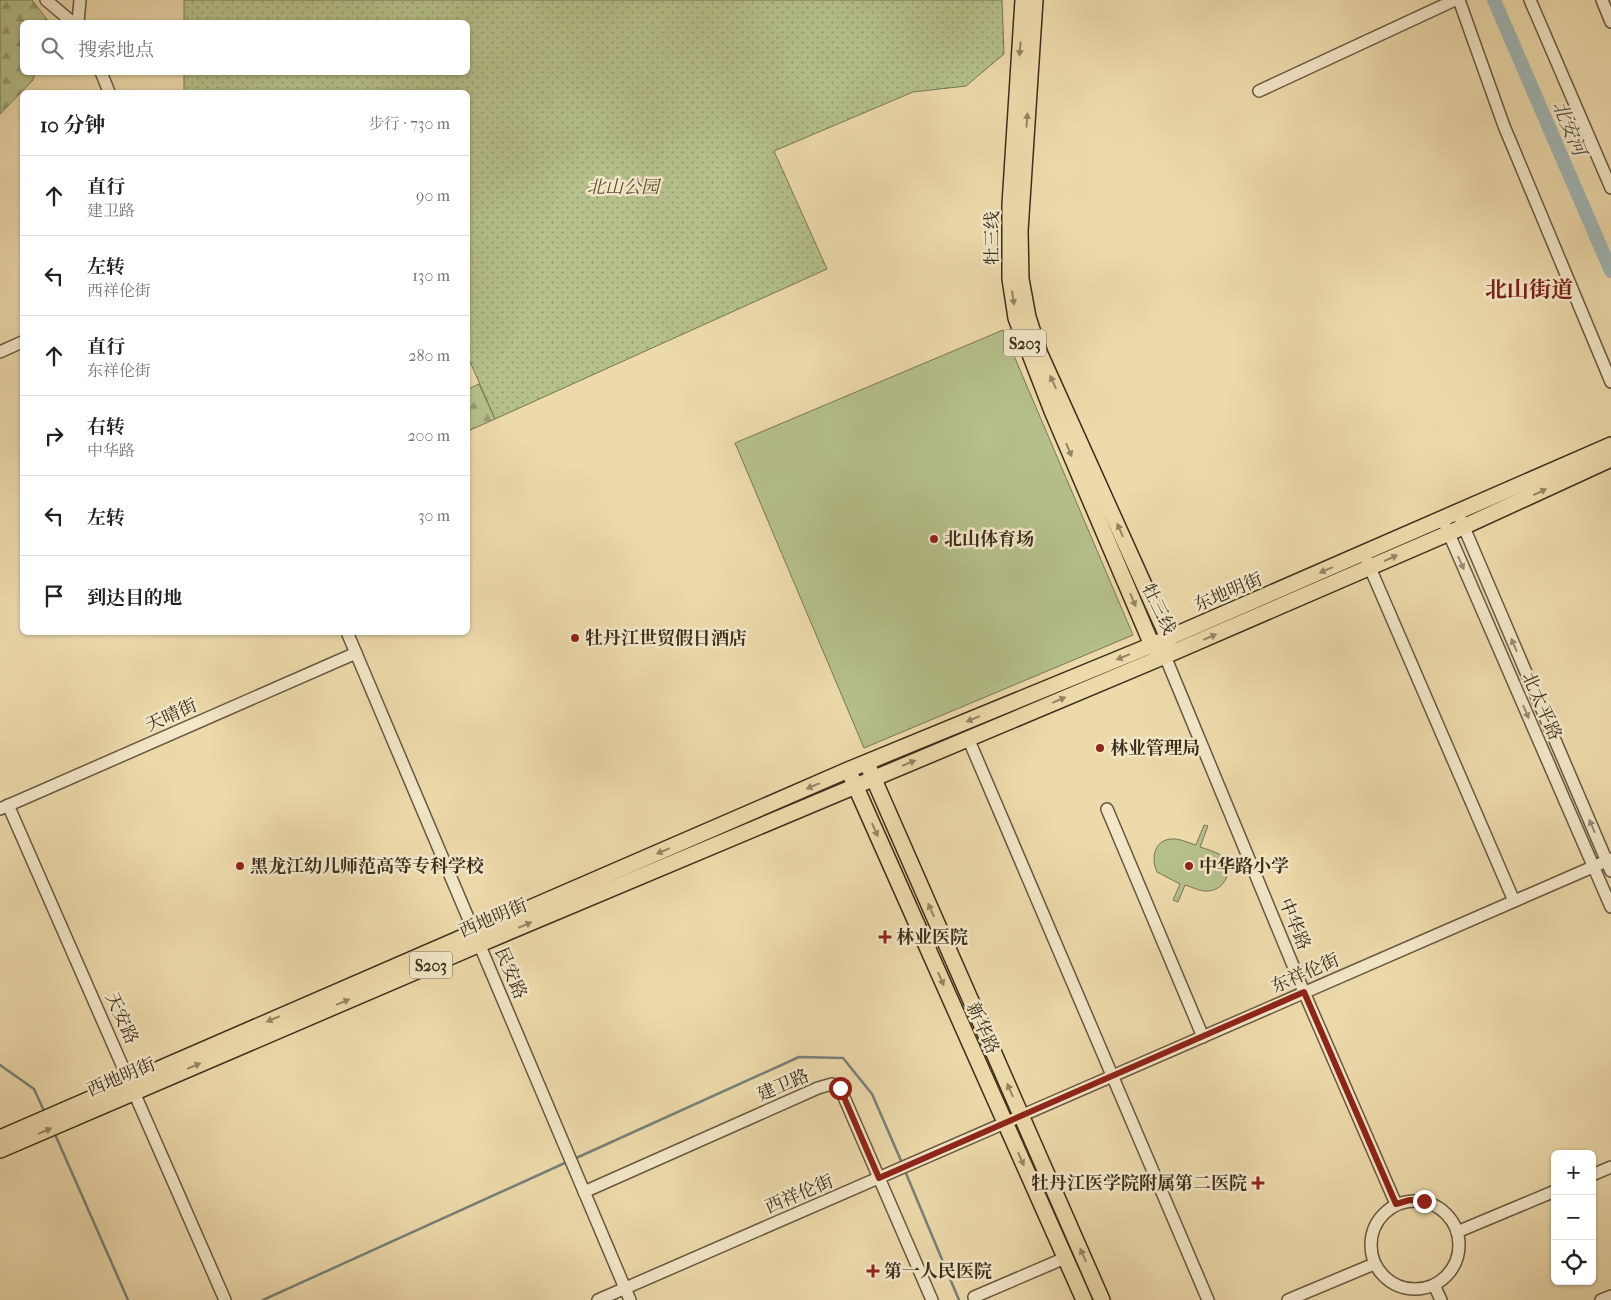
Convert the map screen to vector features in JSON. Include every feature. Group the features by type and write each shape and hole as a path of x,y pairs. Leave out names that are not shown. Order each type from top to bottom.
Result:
{"main road":[{"name":"牡三线","path":"1022,0 1010,205 1010,279 1016,318 1052,411 1152,645 1165,656"},
{"name":"牡三线","path":"1035,0 1020,231 1021,278 1028,316 1040,354 1168,638 1165,656"},
{"name":"东地明街","path":"864,781 1165,656 1367,560 1442,518 1611,445"},
{"name":"东地明街","path":"857,766 1168,638 1367,560 1448,533 1611,459"},
{"name":"新华路","path":"857,766 1014,1120 1065,1258 1084,1300"},
{"name":"西地明街","path":"0,1138 133,1086 477,938 857,766"},
{"name":"西地明街","path":"477,938 864,781"},
{"name":"西地明街","path":"0,1150 133,1086"},
{"path":"1014,1120 1102,1300"}],"street":[{"path":"46,0 70,20"},
{"path":"78,20 80,0"},
{"path":"1258,92 1457,0 1504,126 1611,382"},
{"path":"1530,0 1611,187"},
{"path":"1602,0 1611,22"},
{"path":"102,75 109,90"},
{"path":"0,352 20,343"},
{"name":"北太平路","path":"1457,511 1610,864"},
{"name":"北太平路","path":"1442,518 1611,907"},
{"path":"1367,560 1514,901"},
{"name":"民安路","path":"348,635 630,1300"},
{"name":"天晴街","path":"4,807 356,653"},
{"name":"中华路","path":"1165,656 1304,992 1396,1204"},
{"path":"968,738 1208,1300"},
{"name":"天安路","path":"4,807 133,1086 225,1300"},
{"path":"1107,810 1203,1037"},
{"name":"东祥伦街","path":"1014,1120 1514,901 1594,867 1610,864"},
{"name":"建卫路","path":"584,1192 818,1088 832,1084 840,1088 932,1300"},
{"name":"西祥伦街","path":"598,1300 1014,1120"},
{"path":"1596,1173 1611,1167"},
{"path":"1457,1232 1551,1193"},
{"path":"1410,1200 1424,1201 1438,1206 1449,1216 1457,1232 1460,1243 1458,1256 1453,1268 1445,1278 1434,1285 1420,1289 1406,1288 1393,1284 1382,1275 1374,1264 1370,1250 1371,1236 1376,1223 1384,1212 1396,1204 1410,1200"},
{"path":"974,1297 1065,1258"},
{"path":"1288,1300 1374,1264"},
{"path":"1434,1285 1441,1300"},
{"path":"1601,1300 1611,1296"}],"green space":[{"path":"0,0 32,0 47,20 20,20 20,75 34,75 33,80 23,90 20,90 20,93 0,114"},
{"name":"北山公园","path":"184,0 1002,0 1004,54 966,86 913,92 774,151 827,269 495,419 470,362 470,90 184,90 184,75 470,75 470,20 184,20"},
{"name":"北山体育场","path":"1003,330 1133,635 864,748 735,443"},
{"path":"479,384 495,419 470,430 470,388"},
{"path":"1204,825 1208,826 1200,847 1219,854 1224,859 1227,864 1227,876 1224,882 1215,890 1199,890 1185,885 1178,902 1173,900 1180,884 1157,872 1154,854 1163,841 1169,839 1179,839 1196,845"}],"waterway":[{"name":"北安河","path":"1494,0 1611,271"},
{"path":"574,1159 799,1057 843,1058 872,1094 902,1163"},
{"path":"0,1065 34,1089 45,1113"},
{"path":"54,1132 128,1300"},
{"path":"263,1300 567,1162"},
{"path":"905,1171 959,1300"}],"place":[{"name":"北山体育场","path":"934,539"},
{"name":"牡丹江世贸假日酒店","path":"575,638"},
{"name":"林业管理局","path":"1100,748"},
{"name":"黑龙江幼儿师范高等专科学校","path":"240,866"},
{"name":"中华路小学","path":"1189,866"},
{"name":"林业医院","path":"885,937"},
{"name":"牡丹江医学院附属第二医院","path":"1258,1183"},
{"name":"第一人民医院","path":"873,1271"}],"district":[{"name":"北山街道","path":"1529,289"}],"route":[{"path":"840,1088 879,1178 1304,992 1396,1204 1410,1200 1424,1201"}]}
